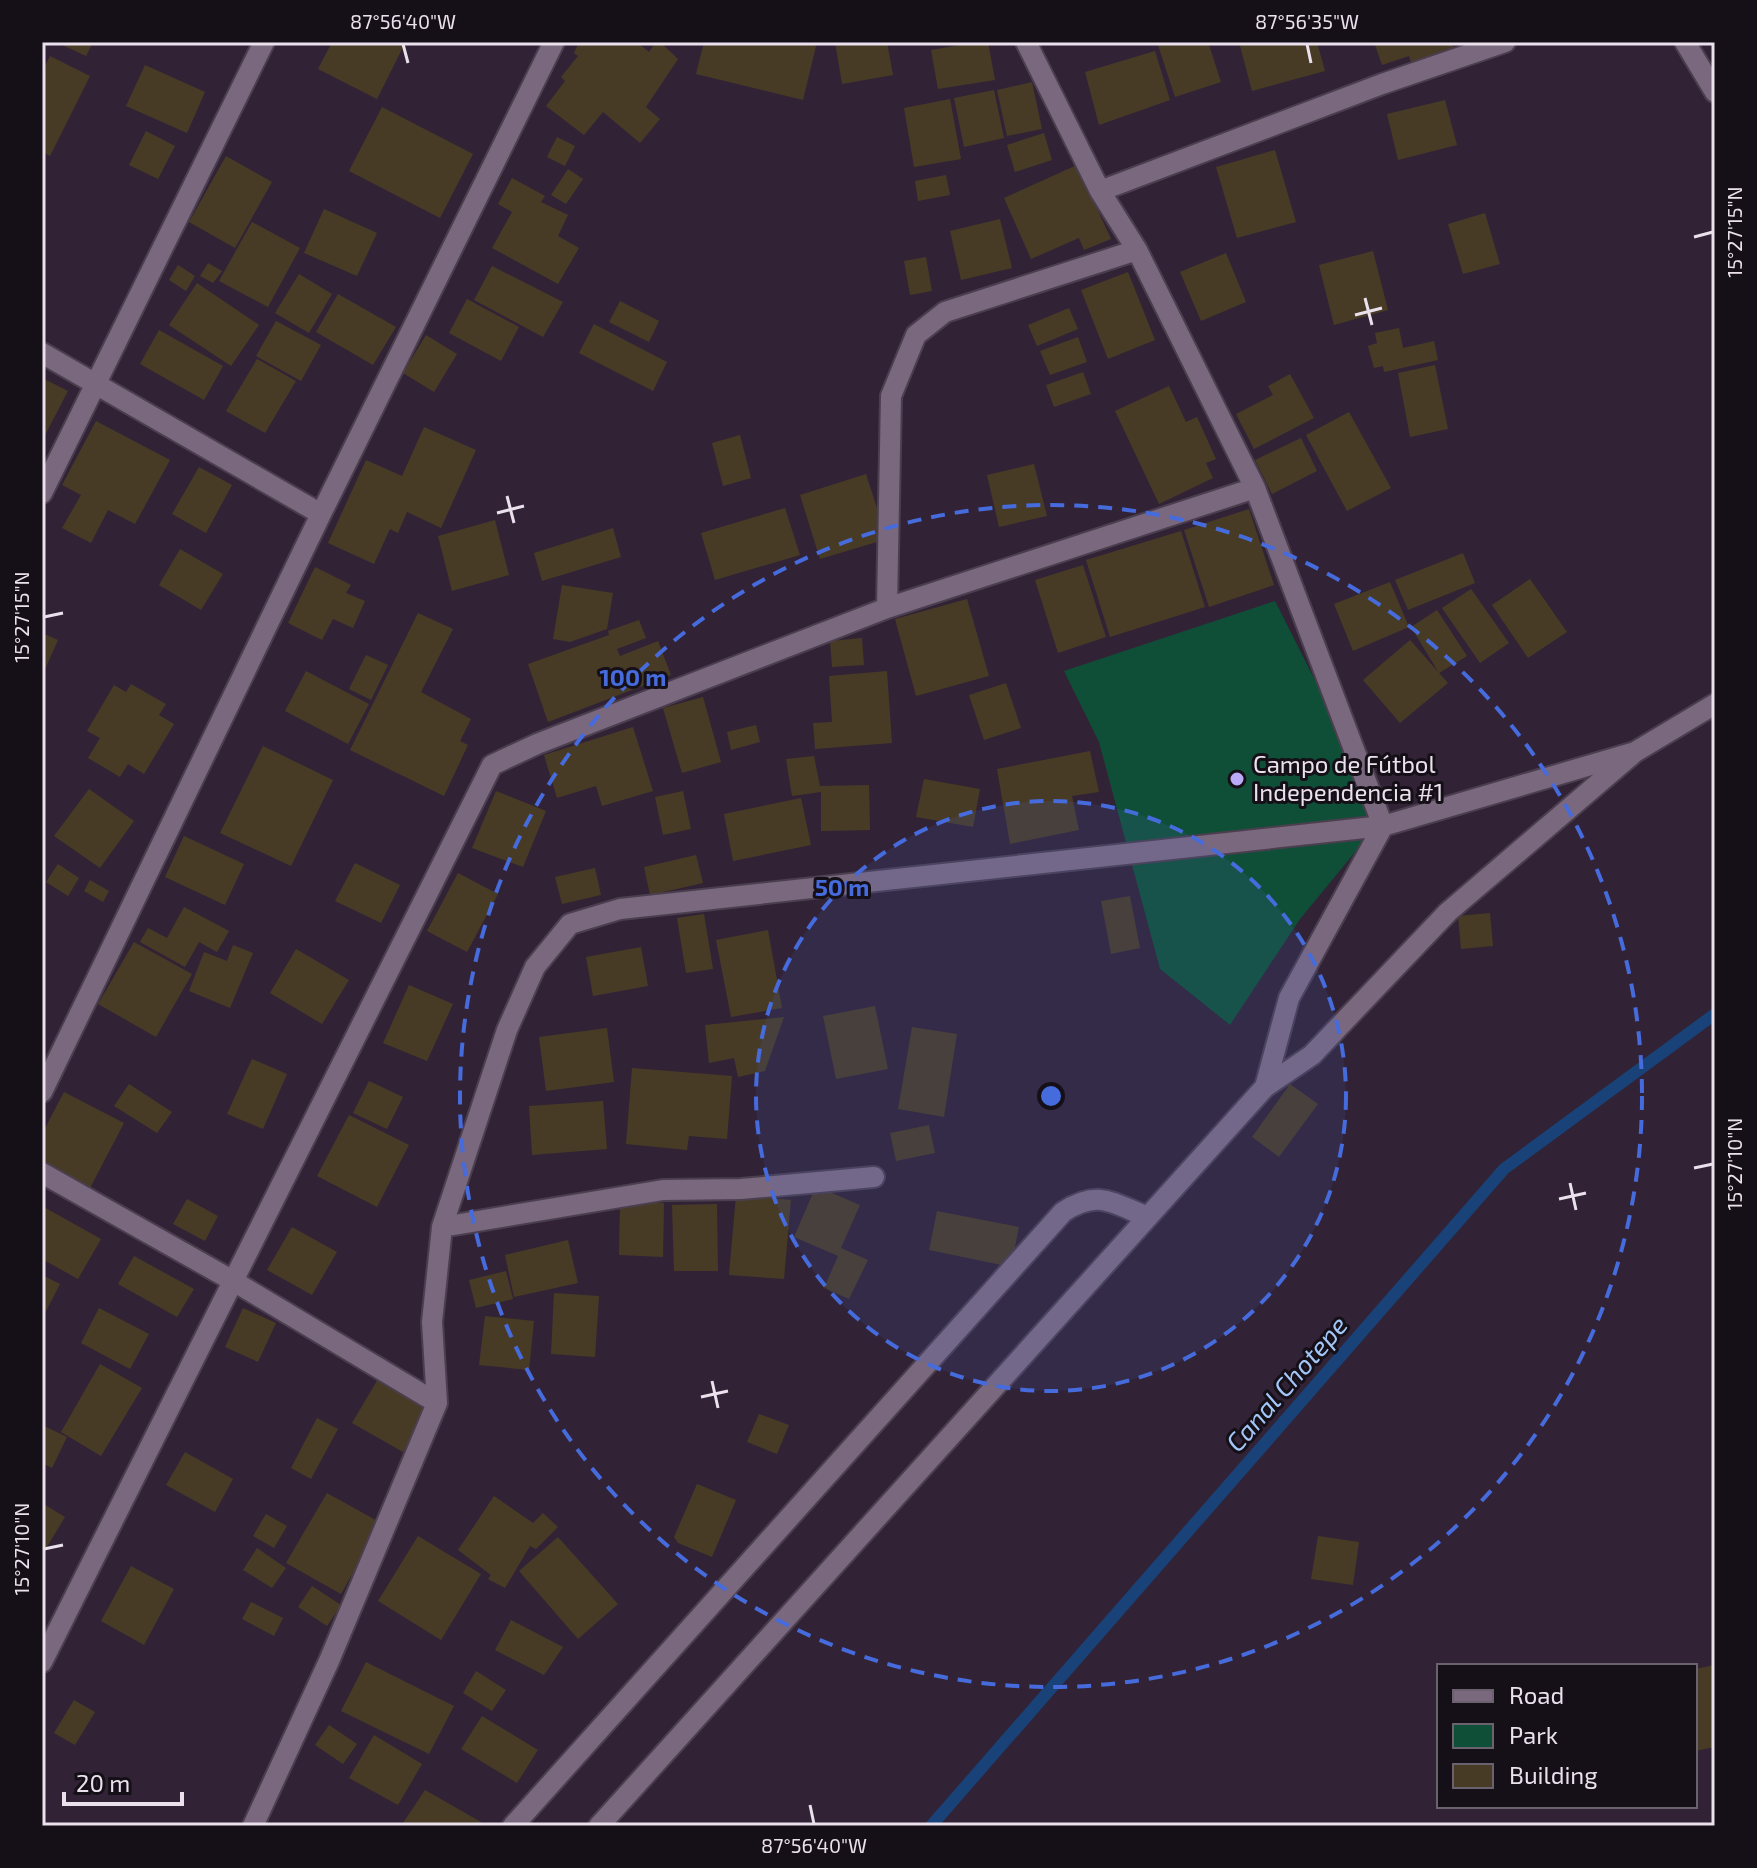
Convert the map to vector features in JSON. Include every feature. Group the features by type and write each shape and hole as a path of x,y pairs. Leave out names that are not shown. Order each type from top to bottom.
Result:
{"street":[{"path":"42,493 264,42"},
{"path":"42,1092 321,514 554,42"},
{"path":"1026,42 1100,191 1137,250 1255,488 1383,826 1289,998 1265,1087"},
{"path":"1100,191 1382,84 1505,42"},
{"path":"1685,42 1715,92"},
{"path":"887,608 891,396 916,335 945,312 1137,250"},
{"path":"42,353 321,514"},
{"path":"42,1662 492,765 887,608 1255,488"},
{"path":"599,1826 1265,1087 1312,1055 1448,912 1635,752 1715,704"},
{"path":"253,1826 329,1661 437,1403 432,1322 442,1227 507,1030 535,967 570,924 620,909 1383,826 1635,752"},
{"path":"42,1173 235,1282 437,1403"},
{"path":"442,1227 663,1190 741,1189 874,1177"},
{"path":"513,1826 1063,1212 1082,1199 1096,1197 1148,1217"}],"green space":[{"name":"Campo de Fútbol Independencia #1","path":"1275,601 1384,817 1300,919 1230,1025 1160,969 1099,742 1064,671"}],"building":[{"path":"56,42 93,42 86,56"},
{"path":"332,42 398,42 404,45 377,99 318,69"},
{"path":"579,42 637,42 649,52 656,42 660,42 678,59 646,107 660,119 640,143 603,112 584,135 546,106 565,81 561,77 578,56 574,53"},
{"path":"704,42 817,42 803,100 696,74"},
{"path":"835,42 887,42 893,75 842,84"},
{"path":"988,42 995,80 938,89 931,50"},
{"path":"1157,42 1208,42 1221,82 1175,97"},
{"path":"1239,42 1317,42 1325,71 1252,91"},
{"path":"1374,42 1452,42 1455,52 1412,66 1409,56 1382,65"},
{"path":"1155,51 1170,100 1099,125 1085,72"},
{"path":"50,56 90,76 50,156 42,152 42,72"},
{"path":"145,65 205,92 187,133 126,106"},
{"path":"1032,82 1042,129 1007,136 997,90"},
{"path":"994,90 1004,138 964,147 954,98"},
{"path":"950,99 961,159 914,167 904,108"},
{"path":"1445,100 1457,145 1398,160 1387,114"},
{"path":"382,107 473,154 440,218 349,171"},
{"path":"146,131 175,146 158,179 129,165"},
{"path":"1044,133 1052,160 1015,172 1007,145"},
{"path":"557,137 575,146 565,166 547,157"},
{"path":"1275,150 1296,222 1237,238 1216,167"},
{"path":"226,156 272,182 235,248 189,222"},
{"path":"1077,165 1111,239 1084,250 1079,238 1031,259 1004,198"},
{"path":"568,169 583,179 566,204 551,195"},
{"path":"946,175 950,195 918,201 915,181"},
{"path":"512,178 545,196 541,202 568,215 558,236 579,248 558,284 492,248 512,212 498,204"},
{"path":"324,209 377,233 357,276 304,253"},
{"path":"1485,213 1500,264 1463,274 1448,224"},
{"path":"1000,219 1012,268 961,280 950,231"},
{"path":"252,222 300,248 268,307 219,281"},
{"path":"1373,251 1388,310 1334,325 1319,265"},
{"path":"1226,253 1246,302 1201,321 1180,272"},
{"path":"926,257 932,291 910,295 904,261"},
{"path":"208,263 222,271 213,283 200,276"},
{"path":"178,265 195,276 186,291 169,280"},
{"path":"492,266 563,302 543,337 474,300"},
{"path":"1128,272 1155,340 1108,359 1081,290"},
{"path":"299,274 332,294 309,333 275,313"},
{"path":"197,283 259,325 231,366 169,325"},
{"path":"338,294 396,327 373,365 316,332"},
{"path":"467,299 519,327 501,361 449,333"},
{"path":"620,301 659,321 649,342 609,322"},
{"path":"1069,308 1078,329 1037,346 1028,325"},
{"path":"276,321 321,345 301,381 256,356"},
{"path":"594,324 667,362 653,391 579,353"},
{"path":"1399,328 1403,348 1434,341 1438,360 1384,372 1383,366 1374,368 1368,346 1377,343 1375,333"},
{"path":"159,330 223,366 204,400 140,364"},
{"path":"426,335 457,354 434,392 403,373"},
{"path":"1078,337 1087,362 1050,375 1040,351"},
{"path":"257,359 296,381 265,433 226,411"},
{"path":"1435,365 1448,429 1410,437 1398,373"},
{"path":"1083,372 1091,394 1054,407 1046,385"},
{"path":"1290,374 1314,418 1254,449 1236,414 1273,395 1268,386"},
{"path":"42,378 68,391 42,441"},
{"path":"1169,386 1186,422 1197,417 1216,459 1206,463 1213,478 1159,504 1115,411"},
{"path":"1349,412 1391,488 1347,511 1306,435"},
{"path":"96,421 170,460 135,524 108,510 91,543 62,528 81,495 62,485"},
{"path":"424,427 476,450 441,528 407,512 398,533 390,529 374,564 328,543 366,460 402,476"},
{"path":"740,435 751,478 723,486 712,443"},
{"path":"1301,438 1317,471 1272,494 1255,460"},
{"path":"1034,464 1047,516 999,527 987,475"},
{"path":"199,467 232,485 206,533 172,514"},
{"path":"866,474 887,539 820,559 800,495"},
{"path":"785,508 800,555 715,580 701,533"},
{"path":"1249,509 1274,585 1209,607 1184,530"},
{"path":"495,520 509,575 452,591 438,536"},
{"path":"613,528 621,557 542,581 534,553"},
{"path":"1181,531 1205,607 1110,637 1086,560"},
{"path":"180,549 223,574 201,610 159,585"},
{"path":"1463,553 1475,583 1408,610 1395,580"},
{"path":"1083,565 1106,637 1058,653 1035,580"},
{"path":"315,567 351,585 346,593 365,601 353,628 333,619 322,640 288,623"},
{"path":"1530,579 1567,632 1528,658 1492,605"},
{"path":"1390,582 1409,627 1353,651 1334,604"},
{"path":"562,585 613,593 607,629 570,642 553,639"},
{"path":"1471,589 1509,643 1480,663 1442,608"},
{"path":"967,599 989,676 916,696 895,619"},
{"path":"1437,610 1467,656 1439,673 1411,627"},
{"path":"418,613 453,629 421,692 471,719 460,741 468,745 444,796 350,750"},
{"path":"639,620 646,638 617,649 620,656 658,641 671,675 548,722 528,664 609,635 608,631"},
{"path":"42,633 58,640 42,676"},
{"path":"862,638 864,665 832,667 830,641"},
{"path":"1410,640 1448,683 1400,723 1363,680"},
{"path":"366,655 388,665 371,700 349,689"},
{"path":"306,671 369,704 348,744 285,711"},
{"path":"887,671 892,743 815,749 813,723 832,722 829,676"},
{"path":"1006,683 1021,728 984,740 969,695"},
{"path":"131,684 166,704 159,715 174,724 144,774 128,764 120,777 88,758 100,738 87,731 114,685 126,692"},
{"path":"703,697 721,762 682,773 663,708"},
{"path":"756,725 760,742 731,750 727,732"},
{"path":"633,727 653,791 602,806 596,786 557,798 544,755"},
{"path":"263,746 333,780 291,866 220,833"},
{"path":"1090,751 1099,792 1072,796 1079,830 1010,844 997,769"},
{"path":"814,756 820,786 869,785 870,830 821,831 821,792 792,796 786,759"},
{"path":"924,779 980,789 973,827 916,817"},
{"path":"89,789 134,821 100,868 54,836"},
{"path":"496,791 546,811 523,867 472,848"},
{"path":"683,791 691,829 663,835 655,797"},
{"path":"801,798 811,845 733,861 724,814"},
{"path":"184,836 244,864 225,905 165,877"},
{"path":"696,855 703,883 650,895 644,867"},
{"path":"355,863 400,885 381,923 335,901"},
{"path":"58,864 79,878 68,896 46,882"},
{"path":"595,868 601,895 562,904 555,877"},
{"path":"458,873 498,894 467,952 427,931"},
{"path":"90,880 109,891 103,902 84,891"},
{"path":"1130,896 1140,948 1111,954 1101,901"},
{"path":"184,907 229,931 217,952 199,942 185,967 140,942 148,928 167,938"},
{"path":"1490,913 1493,946 1461,949 1458,916"},
{"path":"704,914 713,969 686,973 677,918"},
{"path":"768,930 782,1008 731,1017 716,940"},
{"path":"134,942 192,974 156,1037 98,1004"},
{"path":"233,945 253,953 230,1008 189,991 204,952 227,961"},
{"path":"641,947 648,986 593,996 586,957"},
{"path":"296,949 349,980 322,1024 270,993"},
{"path":"409,985 453,1004 427,1061 383,1043"},
{"path":"875,1006 888,1069 836,1079 823,1016"},
{"path":"784,1017 765,1071 738,1077 734,1058 709,1063 705,1025"},
{"path":"912,1027 957,1034 944,1117 898,1109"},
{"path":"607,1028 614,1082 546,1091 539,1037"},
{"path":"252,1059 287,1074 263,1129 227,1114"},
{"path":"632,1068 732,1076 727,1139 689,1136 687,1150 626,1144"},
{"path":"369,1081 403,1097 387,1129 353,1113"},
{"path":"129,1084 172,1112 157,1133 114,1106"},
{"path":"1290,1084 1318,1104 1279,1157 1252,1137"},
{"path":"64,1092 124,1123 89,1190 42,1166 42,1134"},
{"path":"603,1101 607,1149 532,1155 529,1106"},
{"path":"349,1115 409,1145 377,1207 317,1176"},
{"path":"929,1125 935,1153 896,1161 890,1133"},
{"path":"816,1186 860,1205 841,1248 868,1260 849,1299 824,1288 838,1256 794,1237"},
{"path":"736,1195 791,1200 784,1279 729,1275"},
{"path":"187,1199 218,1216 205,1241 173,1224"},
{"path":"620,1201 664,1203 663,1257 619,1255"},
{"path":"717,1204 718,1271 674,1271 672,1205"},
{"path":"42,1206 101,1239 78,1279 42,1259"},
{"path":"937,1211 1019,1227 1011,1267 929,1250"},
{"path":"292,1227 337,1252 312,1295 267,1270"},
{"path":"568,1240 578,1283 514,1297 505,1255"},
{"path":"134,1256 194,1289 177,1317 118,1284"},
{"path":"506,1271 513,1299 476,1308 469,1280"},
{"path":"42,1275 60,1284 42,1319"},
{"path":"554,1293 599,1296 595,1357 551,1354"},
{"path":"99,1308 149,1334 130,1369 81,1343"},
{"path":"243,1308 276,1323 258,1362 225,1347"},
{"path":"485,1316 534,1321 529,1370 479,1365"},
{"path":"100,1364 142,1388 101,1456 61,1432"},
{"path":"378,1379 429,1408 403,1452 352,1423"},
{"path":"759,1414 789,1425 777,1454 747,1442"},
{"path":"317,1418 338,1429 311,1479 291,1468"},
{"path":"42,1425 67,1437 52,1468 42,1463"},
{"path":"185,1452 233,1479 215,1512 166,1485"},
{"path":"697,1484 736,1500 712,1557 678,1543 674,1537"},
{"path":"327,1493 381,1523 341,1594 286,1563"},
{"path":"494,1496 533,1523 543,1513 558,1527 536,1549 530,1546 505,1588 488,1579 491,1575 458,1550"},
{"path":"42,1503 65,1517 42,1555"},
{"path":"266,1514 287,1526 274,1548 253,1536"},
{"path":"418,1536 481,1574 441,1640 378,1601"},
{"path":"1318,1536 1359,1542 1353,1585 1311,1579"},
{"path":"558,1537 618,1604 578,1639 519,1571"},
{"path":"257,1548 286,1568 272,1588 243,1570"},
{"path":"131,1566 174,1589 144,1645 101,1621"},
{"path":"312,1586 341,1605 327,1626 298,1607"},
{"path":"251,1602 283,1618 274,1636 242,1619"},
{"path":"511,1620 563,1647 544,1675 495,1650"},
{"path":"366,1662 454,1706 429,1754 341,1711"},
{"path":"1715,1665 1715,1747 1697,1751 1697,1669"},
{"path":"476,1671 506,1690 492,1711 463,1693"},
{"path":"74,1700 95,1712 75,1745 54,1733"},
{"path":"482,1716 538,1750 517,1783 461,1749"},
{"path":"329,1725 357,1744 343,1764 315,1745"},
{"path":"374,1735 422,1764 398,1805 349,1778"},
{"path":"425,1790 481,1822 480,1826 401,1826"}],"waterway":[{"name":"Canal Chotepe","path":"931,1826 1504,1169 1715,1014"}],"place":[{"name":"Campo de Fútbol Independencia #1","path":"1237,779"}]}
